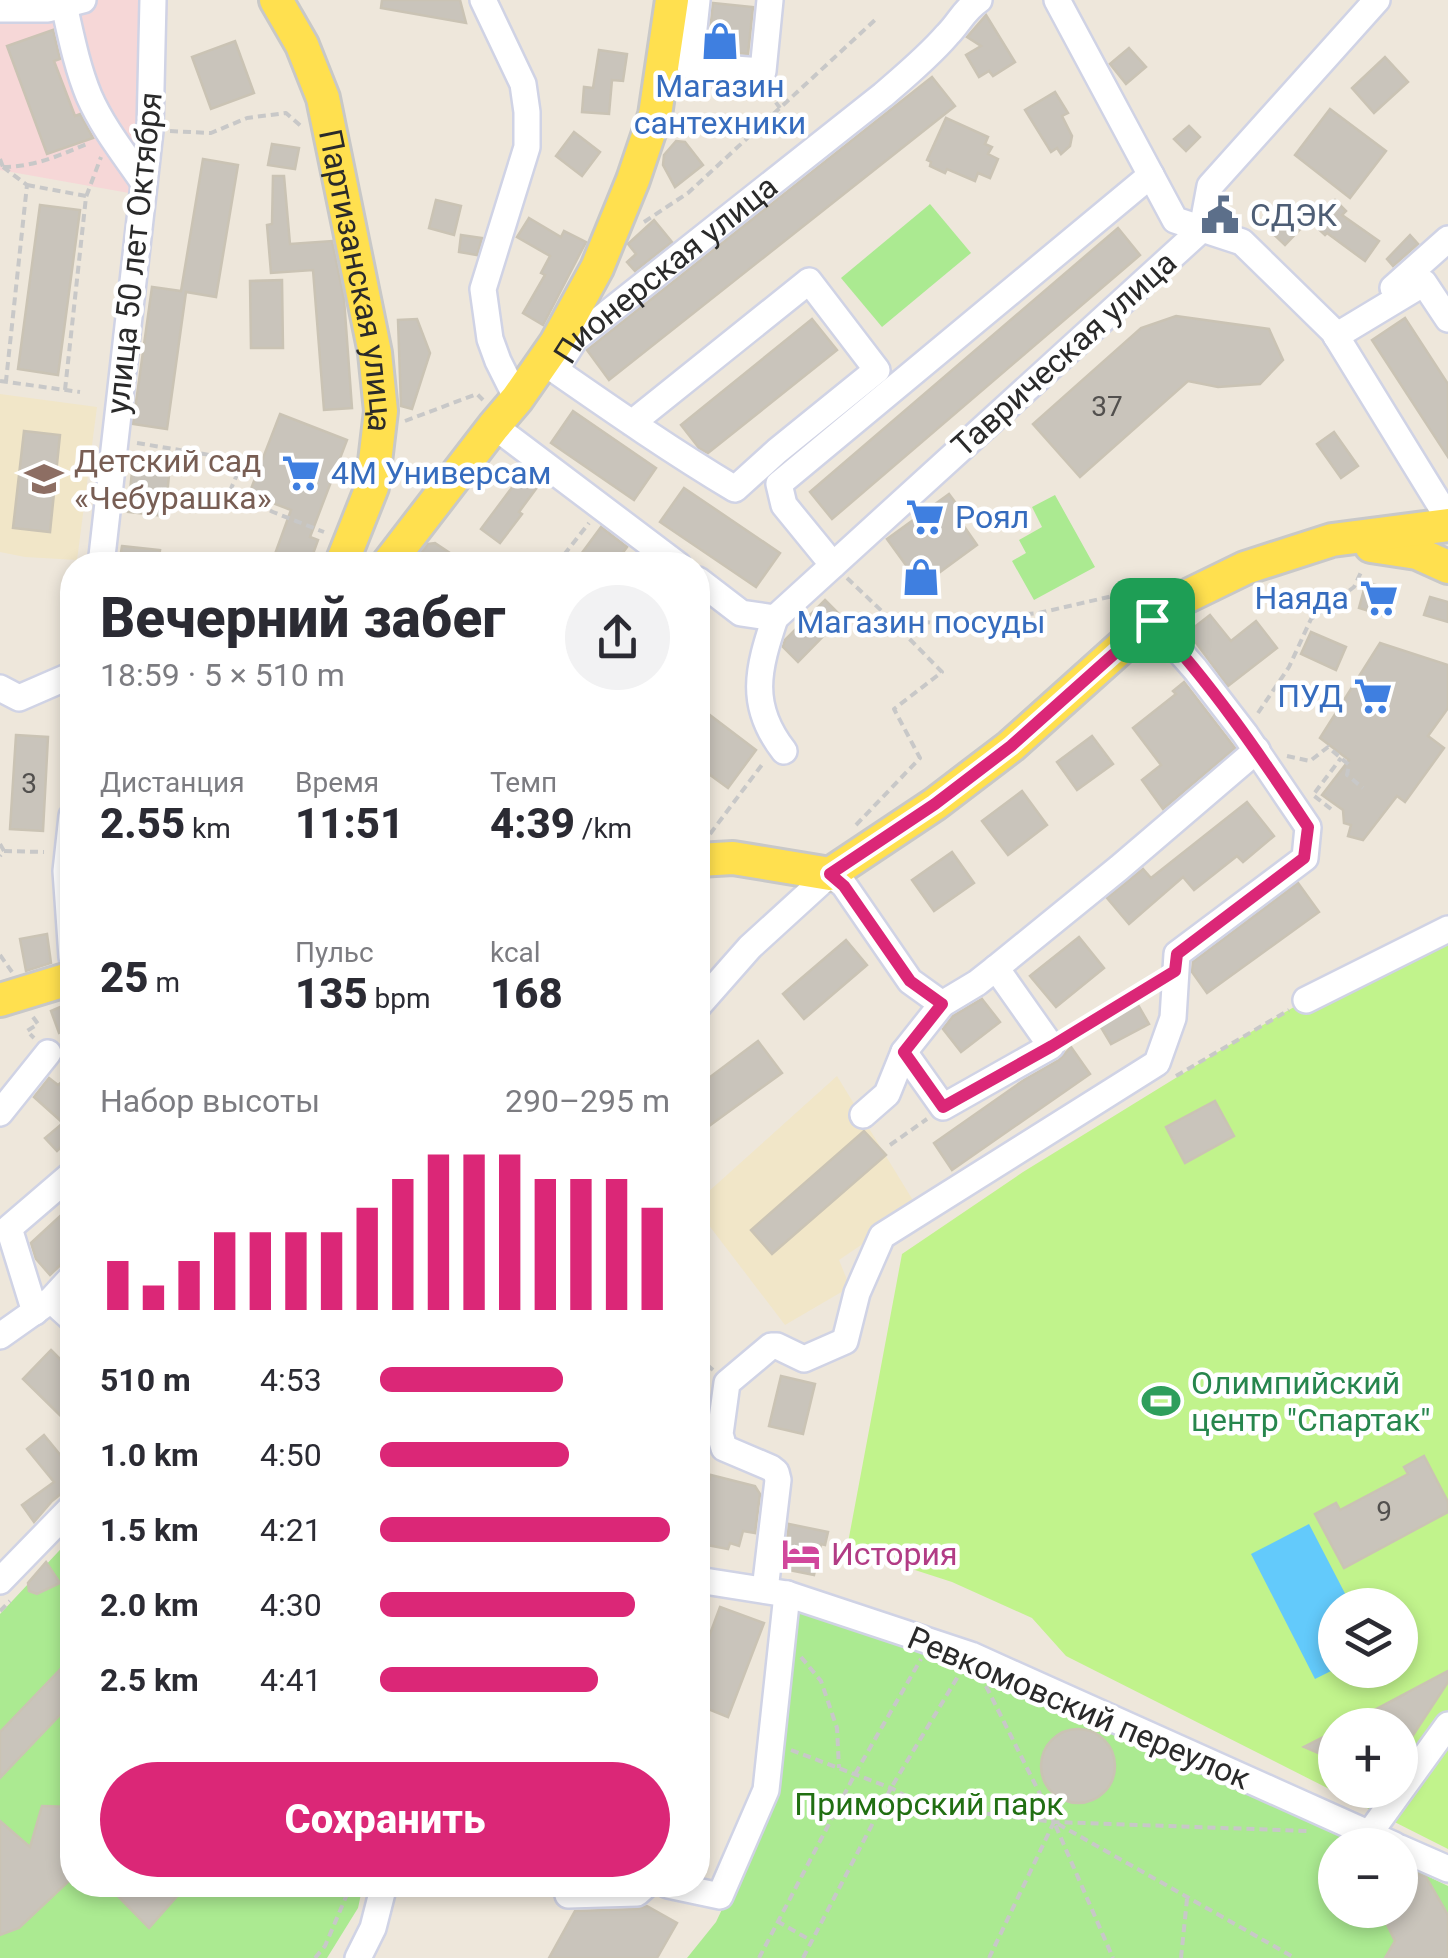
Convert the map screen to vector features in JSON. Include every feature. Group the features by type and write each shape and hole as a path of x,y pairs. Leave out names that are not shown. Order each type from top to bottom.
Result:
{"main road":[{"name":"Партизанская улица","path":"276,0 302,45 323,98 376,353 381,411 372,487 346,552"},
{"path":"534,384 597,268 633,180 655,116 672,0"},
{"name":"Пионерская улица","path":"397,552 494,426 534,384"},
{"path":"710,859 733,858 830,874 935,804 1011,746 1150,611 1245,568 1332,540 1448,522"},
{"path":"1332,540 1417,554 1448,567"},
{"path":"15,995 60,982"}],"street":[{"name":"улица 50 лет Октября","path":"102,552 150,131 153,0"},
{"path":"484,0 522,84 527,112 527,147 482,289 498,362 534,384 632,423 735,490 876,370 810,281 632,423"},
{"path":"658,94 690,66 696,0"},
{"path":"690,66 764,71 770,0"},
{"name":"Пионерская улица","path":"534,384 575,338 882,96 950,32 966,8 979,0"},
{"path":"1056,0 1176,220 1242,242 1342,332 1448,522"},
{"name":"Таврическая улица","path":"775,618 1202,228 1210,186 1377,0"},
{"path":"0,9 48,9 74,2 76,61 110,134 144,184"},
{"path":"833,565 784,506 779,484 1151,174"},
{"path":"1342,332 1448,239"},
{"path":"1342,332 1424,282 1448,319"},
{"path":"494,426 661,552"},
{"path":"710,589 741,612 775,618 760,663 760,699 767,728 781,747"},
{"path":"710,1894 720,1896 766,1790 783,1634 776,1592 778,1480 772,1468 724,1448 720,1434 727,1383 771,1346 804,1359 845,1341 857,1293 882,1236 1157,1064 1174,1018 1177,954 1304,858 1308,827 1251,742 1150,611"},
{"path":"0,688 20,698 60,680"},
{"path":"863,1115 886,1094 904,1052 942,1004 977,983 1119,868 1251,742"},
{"path":"710,993 750,948 830,874 844,886 910,981 942,1004"},
{"path":"1306,1000 1448,929"},
{"path":"904,1052 943,1107 1052,1046 996,968"},
{"path":"0,1113 48,1052"},
{"path":"60,1184 9,1228 43,1306 60,1314"},
{"path":"2,1329 43,1306 60,1289"},
{"path":"0,1580 60,1520"},
{"name":"Ревкомовский переулок","path":"710,1582 776,1592 971,1655 1356,1828"},
{"path":"1373,1828 1448,1724"},
{"name":"Ревкомовский переулок","path":"1418,1855 1448,1869"},
{"path":"358,1958 381,1897"}],"path":[{"path":"639,225 688,193 875,20"},
{"path":"150,131 211,133 247,118 286,113 335,159"},
{"path":"2,168 23,167 60,156 110,134"},
{"path":"65,390 86,196 110,134"},
{"path":"0,159 2,168 26,185 86,196"},
{"path":"26,185 3,381 80,392"},
{"path":"399,424 478,394"},
{"path":"115,440 242,463 230,491 329,534"},
{"path":"566,552 602,507"},
{"path":"833,565 942,672 894,709 920,758 850,833"},
{"path":"1364,565 1354,587 1312,619 1251,742 1310,761 1328,747 1349,765 1347,776 1364,788"},
{"path":"888,617 934,624 1040,613 1117,595 1150,611"},
{"path":"710,831 781,747"},
{"path":"1331,810 1313,795 1341,758"},
{"path":"0,844 2,853 38,852"},
{"path":"1052,1046 1175,971"},
{"path":"15,995 38,1024 27,1032 48,1052"},
{"path":"890,1145 943,1107"},
{"path":"783,1634 820,1681 837,1728 839,1768"},
{"path":"759,1958 855,1774 931,1642"},
{"path":"803,1958 891,1788 971,1655"},
{"path":"971,1655 1054,1822 1113,1958"},
{"path":"772,1742 891,1788 925,1806 1054,1822 1310,1832"},
{"path":"1054,1822 1295,1958"},
{"path":"989,1958 1054,1822"},
{"path":"315,1958 326,1946 346,1897"},
{"path":"1181,1958 1188,1899"},
{"path":"777,1922 812,1941"}],"shaded area":[{"path":"0,0 167,0 157,198 0,170"},
{"name":"Детский сад «Чебурашка»","path":"0,394 97,407 78,552 60,552 60,559 0,552"},
{"path":"837,1076 917,1207 839,1260 850,1287 785,1325 710,1227 710,1190"}],"green space":[{"path":"930,204 971,253 882,327 841,278"},
{"path":"1055,495 1095,567 1034,600 1012,561 1026,553 1019,540 1042,527 1032,507"},
{"name":"Олимпийский центр \"Спартак\"","path":"1448,929 1448,1849 1418,1834 1418,1828 1406,1828 1367,1808 1418,1808 1418,1708 1318,1708 1318,1783 1066,1656 1032,1618 952,1582 847,1548 902,1254 1023,1172 1306,1000"},
{"path":"60,1550 60,1897 360,1897 358,1908 327,1958 0,1958 0,1614"},
{"name":"Приморский парк","path":"797,1606 971,1655 1328,1828 1318,1828 1318,1928 1418,1928 1418,1872 1448,1886 1448,1958 687,1958 716,1922 777,1793"}],"water":[{"path":"1309,1524 1342,1588 1318,1588 1318,1678 1315,1679 1251,1554"}],"building":[{"path":"382,0 460,0 466,23 381,8"},
{"path":"713,3 753,7 748,54 708,51"},
{"path":"986,15 1015,62 993,76 989,71 979,77 966,55 981,46 967,37"},
{"path":"53,30 60,59 54,61 75,116 80,114 93,138 47,154 7,46"},
{"path":"235,41 254,93 211,109 192,57"},
{"path":"1129,48 1146,67 1126,84 1110,64"},
{"path":"599,50 627,54 623,81 612,80 609,114 582,112 584,87 593,88"},
{"path":"1385,57 1408,82 1374,113 1352,88"},
{"path":"932,77 955,106 609,380 587,350"},
{"path":"1055,92 1068,113 1062,116 1072,136 1070,146 1061,154 1057,148 1051,152 1025,110"},
{"path":"1330,109 1386,151 1350,198 1295,155"},
{"path":"946,118 988,137 985,144 992,147 988,154 998,159 990,178 978,173 975,181 930,166 927,160"},
{"path":"1189,126 1200,137 1186,151 1174,139"},
{"path":"574,132 600,152 582,176 556,156"},
{"path":"676,141 685,142 703,165 675,187 663,165 664,155"},
{"path":"272,144 299,148 295,169 268,165"},
{"path":"203,159 238,165 216,297 186,292 167,429 133,424 152,287 181,291"},
{"path":"273,176 284,176 290,244 332,241 344,299 352,408 324,410 313,270 271,273 267,225 272,224"},
{"path":"436,200 461,206 454,235 429,228"},
{"path":"1335,200 1346,211 1342,215 1379,241 1365,261 1313,224"},
{"path":"40,205 80,210 58,375 18,369"},
{"path":"1292,205 1308,221 1285,245 1268,229"},
{"path":"529,218 561,237 564,231 586,242 543,325 523,313 545,275 541,273 550,256 517,237"},
{"path":"654,220 672,242 635,271 627,262 636,254 628,244"},
{"path":"1118,228 1140,255 832,519 810,492"},
{"path":"461,235 482,238 477,255 459,252"},
{"path":"1410,235 1418,244 1393,266 1387,259"},
{"path":"282,280 283,348 251,348 250,281"},
{"path":"1176,316 1269,329 1283,360 1260,384 1218,387 1188,381 1080,477 1033,424 1141,328"},
{"path":"1405,318 1448,384 1448,457 1372,340"},
{"path":"417,319 430,353 412,409 401,406 398,320"},
{"path":"812,319 837,350 708,453 699,448 681,425"},
{"path":"573,411 656,468 634,500 551,443"},
{"path":"280,414 347,440 310,537 318,540 314,552 276,552 291,510 249,494"},
{"path":"24,431 60,435 50,532 13,528"},
{"path":"1334,432 1358,466 1341,478 1317,444"},
{"path":"133,461 170,465 165,516 128,512"},
{"path":"525,470 541,482 500,543 481,529"},
{"path":"684,488 780,553 756,587 710,556 710,552 660,522"},
{"path":"949,494 967,518 961,522 977,545 921,586 887,539"},
{"path":"601,527 627,547 623,552 583,552"},
{"path":"435,543 448,552 422,552 428,544"},
{"path":"122,546 160,550 160,552 121,552"},
{"path":"1366,582 1396,591 1388,617 1359,608"},
{"path":"1430,597 1448,602 1448,622 1424,615"},
{"path":"825,600 842,617 798,662 783,647 785,640"},
{"path":"1210,615 1231,641 1256,621 1277,648 1228,686 1188,632"},
{"path":"1311,632 1346,647 1336,670 1301,654"},
{"path":"1380,643 1448,665 1448,708 1428,736 1444,748 1405,802 1397,796 1363,840 1348,836 1351,825 1344,823 1343,810 1322,795 1349,760 1320,738"},
{"path":"1184,682 1235,748 1163,809 1142,780 1161,765 1133,728 1176,694 1173,691"},
{"path":"710,715 756,750 728,788 710,775"},
{"path":"16,735 48,737 43,831 10,829"},
{"path":"1092,736 1113,764 1077,790 1057,762"},
{"path":"1022,791 1047,825 1008,855 982,821"},
{"path":"1247,802 1274,836 1243,862 1237,856 1194,890 1183,877 1129,924 1107,898 1143,869 1151,878"},
{"path":"952,852 974,883 934,911 912,880"},
{"path":"1298,883 1319,912 1207,993 1192,972 1193,962"},
{"path":"47,934 51,963 26,971 20,939"},
{"path":"1079,937 1104,968 1056,1007 1030,976"},
{"path":"846,940 867,965 804,1019 783,994"},
{"path":"982,999 1000,1022 961,1052 943,1029 953,1016"},
{"path":"1137,1003 1149,1024 1111,1044 1099,1024"},
{"path":"60,1007 60,1033 59,1033 51,1011"},
{"path":"758,1041 782,1073 710,1125 710,1077"},
{"path":"1071,1047 1090,1074 952,1170 934,1143 1059,1060"},
{"path":"49,1078 58,1085 60,1120 34,1097"},
{"path":"1215,1101 1234,1136 1185,1163 1166,1127"},
{"path":"60,1126 57,1151 45,1138"},
{"path":"864,1131 886,1155 772,1254 751,1230"},
{"path":"60,1216 60,1265 50,1275 36,1259 31,1243"},
{"path":"51,1350 60,1359 60,1415 23,1379"},
{"path":"781,1376 815,1384 803,1434 769,1426"},
{"path":"44,1435 60,1455 60,1495 34,1522 22,1505 54,1482 27,1449"},
{"path":"1424,1456 1448,1502 1448,1512 1344,1568 1315,1514 1336,1503 1340,1510 1408,1474 1404,1467"},
{"path":"711,1475 755,1486 760,1494 755,1533 743,1531 739,1546 730,1543 728,1549 710,1546"},
{"path":"789,1524 828,1532 814,1575 784,1569"},
{"path":"46,1562 60,1583 37,1594 29,1591 28,1583"},
{"path":"720,1607 764,1623 728,1717 710,1710 710,1634"},
{"path":"60,1670 60,1715 0,1778 0,1732"},
{"path":"1448,1671 1448,1682 1418,1728 1418,1708 1378,1708 1418,1688"},
{"path":"1078,1729 1104,1740 1115,1766 1104,1792 1078,1803 1052,1792 1041,1766 1052,1740"},
{"path":"1318,1740 1318,1753 1304,1747"},
{"path":"42,1806 60,1807 60,1889 19,1928 0,1935 0,1821 30,1847"},
{"path":"1418,1874 1426,1877 1448,1915 1448,1958 1385,1958 1395,1941 1389,1928 1418,1928"},
{"path":"119,1897 176,1897 149,1928"},
{"path":"647,1906 677,1923 657,1958 549,1958 575,1911"}],"place":[{"name":"Магазин сантехники","path":"720,41"},
{"name":"СДЭК","path":"1220,215"},
{"name":"4М Универсам","path":"301,473"},
{"name":"Детский сад «Чебурашка»","path":"44,479"},
{"name":"Роял","path":"925,517"},
{"name":"Магазин посуды","path":"921,577"},
{"name":"Наяда","path":"1379,598"},
{"name":"ПУД","path":"1373,696"},
{"name":"Олимпийский центр \"Спартак\"","path":"1161,1401"},
{"name":"История","path":"801,1554"}],"route":[{"path":"1152,620 1257,750 1308,827 1304,858 1177,954 1175,971 943,1107 904,1052 942,1004 910,981 844,886 830,874 935,804 1011,746 1152,620"}]}
